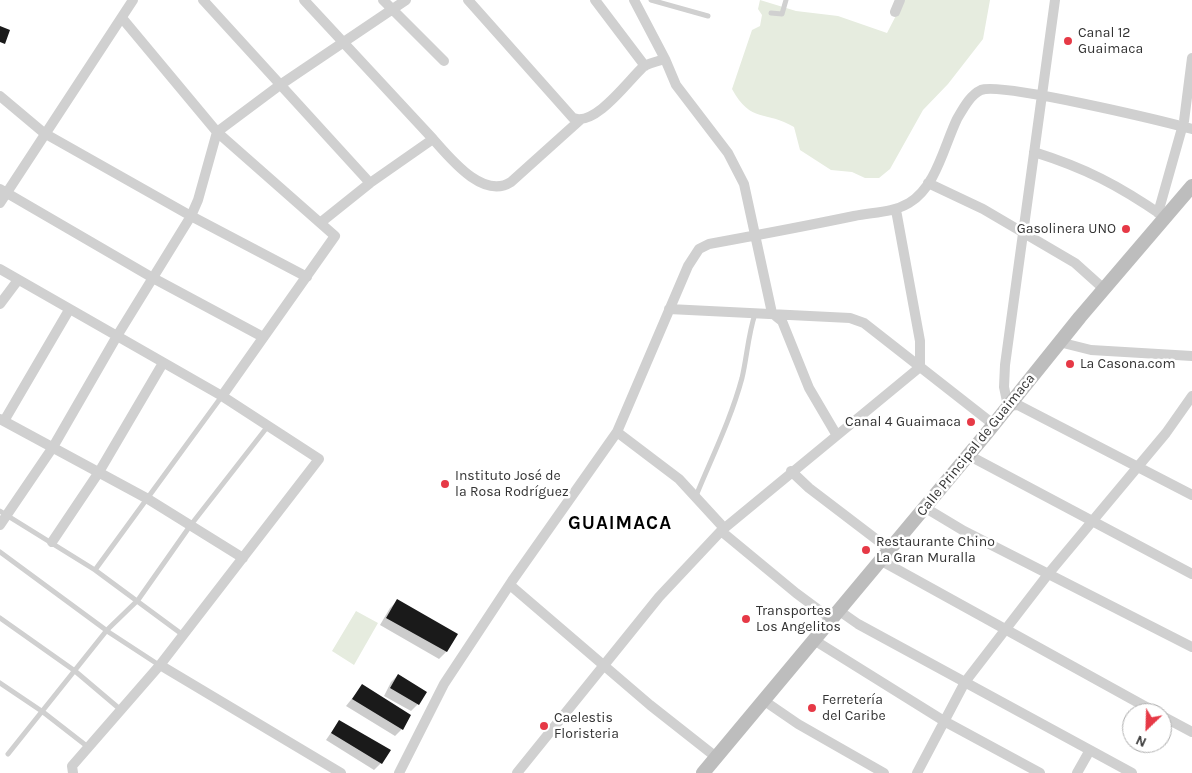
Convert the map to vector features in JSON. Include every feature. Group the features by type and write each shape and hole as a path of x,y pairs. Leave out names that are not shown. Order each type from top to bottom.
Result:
{"main road":[{"name":"Calle Principal de Guaimaca","path":"708,772 716,757 968,455 1162,215 1192,186"}],"street":[{"path":"203,0 370,184"},
{"path":"304,0 433,139 467,173 488,185 499,188 511,182 580,120"},
{"path":"383,0 444,61"},
{"path":"0,525 4,513 53,447 117,336 191,216 198,200 217,132 280,85 406,0"},
{"path":"468,0 573,118 580,120 589,118 616,96 645,66 665,58"},
{"path":"594,0 645,66"},
{"path":"635,0 665,58 676,85 711,128 739,172 744,184 774,315 782,321 809,388 836,434"},
{"path":"895,12 900,0"},
{"path":"1055,0 1005,365 1004,387 1008,406 1018,405 1192,495"},
{"path":"0,203 4,191 122,18 128,1"},
{"path":"122,18 217,132 335,236 222,396"},
{"path":"1034,152 1093,173 1120,187 1162,215 1187,128 1192,58"},
{"path":"399,773 435,700 510,585 617,432 688,266 699,249 709,244 896,210 911,202 928,183 958,118 973,96 982,90 994,88 1041,96 1187,128"},
{"path":"0,96 44,132 191,216 307,277"},
{"path":"320,223 433,139"},
{"path":"928,183 983,209 1075,263 1104,289"},
{"path":"4,191 153,278 264,337"},
{"path":"517,773 659,597 722,529 836,434 851,426 920,367 920,341 896,210"},
{"path":"0,269 222,396 318,459 160,665 72,766 73,773"},
{"path":"0,304 18,280"},
{"path":"669,309 850,318 864,323 993,424"},
{"path":"69,310 2,420 148,499 243,558"},
{"path":"1059,342 1091,350 1192,356"},
{"path":"52,542 99,472 162,363"},
{"path":"917,773 965,682 1049,573 1166,434 1192,396"},
{"path":"617,432 679,479 696,496 722,529 796,593 858,624 1132,773"},
{"path":"968,455 1192,574"},
{"path":"791,471 885,555 1006,630 1139,703"},
{"path":"924,508 964,531 1049,573 1115,610 1192,647"},
{"path":"510,585 716,757"},
{"path":"814,640 944,721 1040,773"},
{"path":"160,665 341,773"},
{"path":"763,700 798,724 884,773"},
{"path":"1172,721 1192,732"},
{"path":"1077,773 1090,750"}],"lane":[{"path":"651,0 708,16"},
{"path":"771,13 782,14 786,0"},
{"path":"696,496 724,433 742,376 744,356 755,314"},
{"path":"95,570 222,396"},
{"path":"8,754 107,630 138,600 190,526 268,426"},
{"path":"4,513 95,570 183,635"},
{"path":"0,552 107,630 160,665"},
{"path":"0,618 75,671 121,710"},
{"path":"0,683 43,712 88,747"}],"shaded area":[{"path":"760,0 796,11 838,16 887,33 904,0 990,0 983,39 948,84 923,110 890,169 879,178 865,178 852,172 831,170 800,150 794,127 753,112 739,100 732,89 752,30 760,26 762,15 758,9"},
{"path":"356,611 378,623 354,665 332,651"}],"building":[{"path":"0,26 10,30 5,44 0,42"},
{"path":"397,599 458,634 447,652 386,618"},
{"path":"398,674 427,692 419,705 390,688"},
{"path":"362,684 411,715 403,730 352,699"},
{"path":"339,720 391,750 382,764 331,733"}],"place":[{"name":"Canal 12 Guaimaca","path":"1068,41"},
{"name":"Gasolinera UNO","path":"1126,229"},
{"name":"La Casona.com","path":"1070,364"},
{"name":"Canal 4 Guaimaca","path":"971,422"},
{"name":"Instituto José de la Rosa Rodríguez","path":"445,484"},
{"name":"Restaurante Chino La Gran Muralla","path":"866,550"},
{"name":"Transportes Los Angelitos","path":"746,619"},
{"name":"Ferretería del Caribe","path":"812,708"},
{"name":"Caelestis Floristeria","path":"544,726"}],"district":[{"name":"GUAIMACA","path":"620,524"}]}
